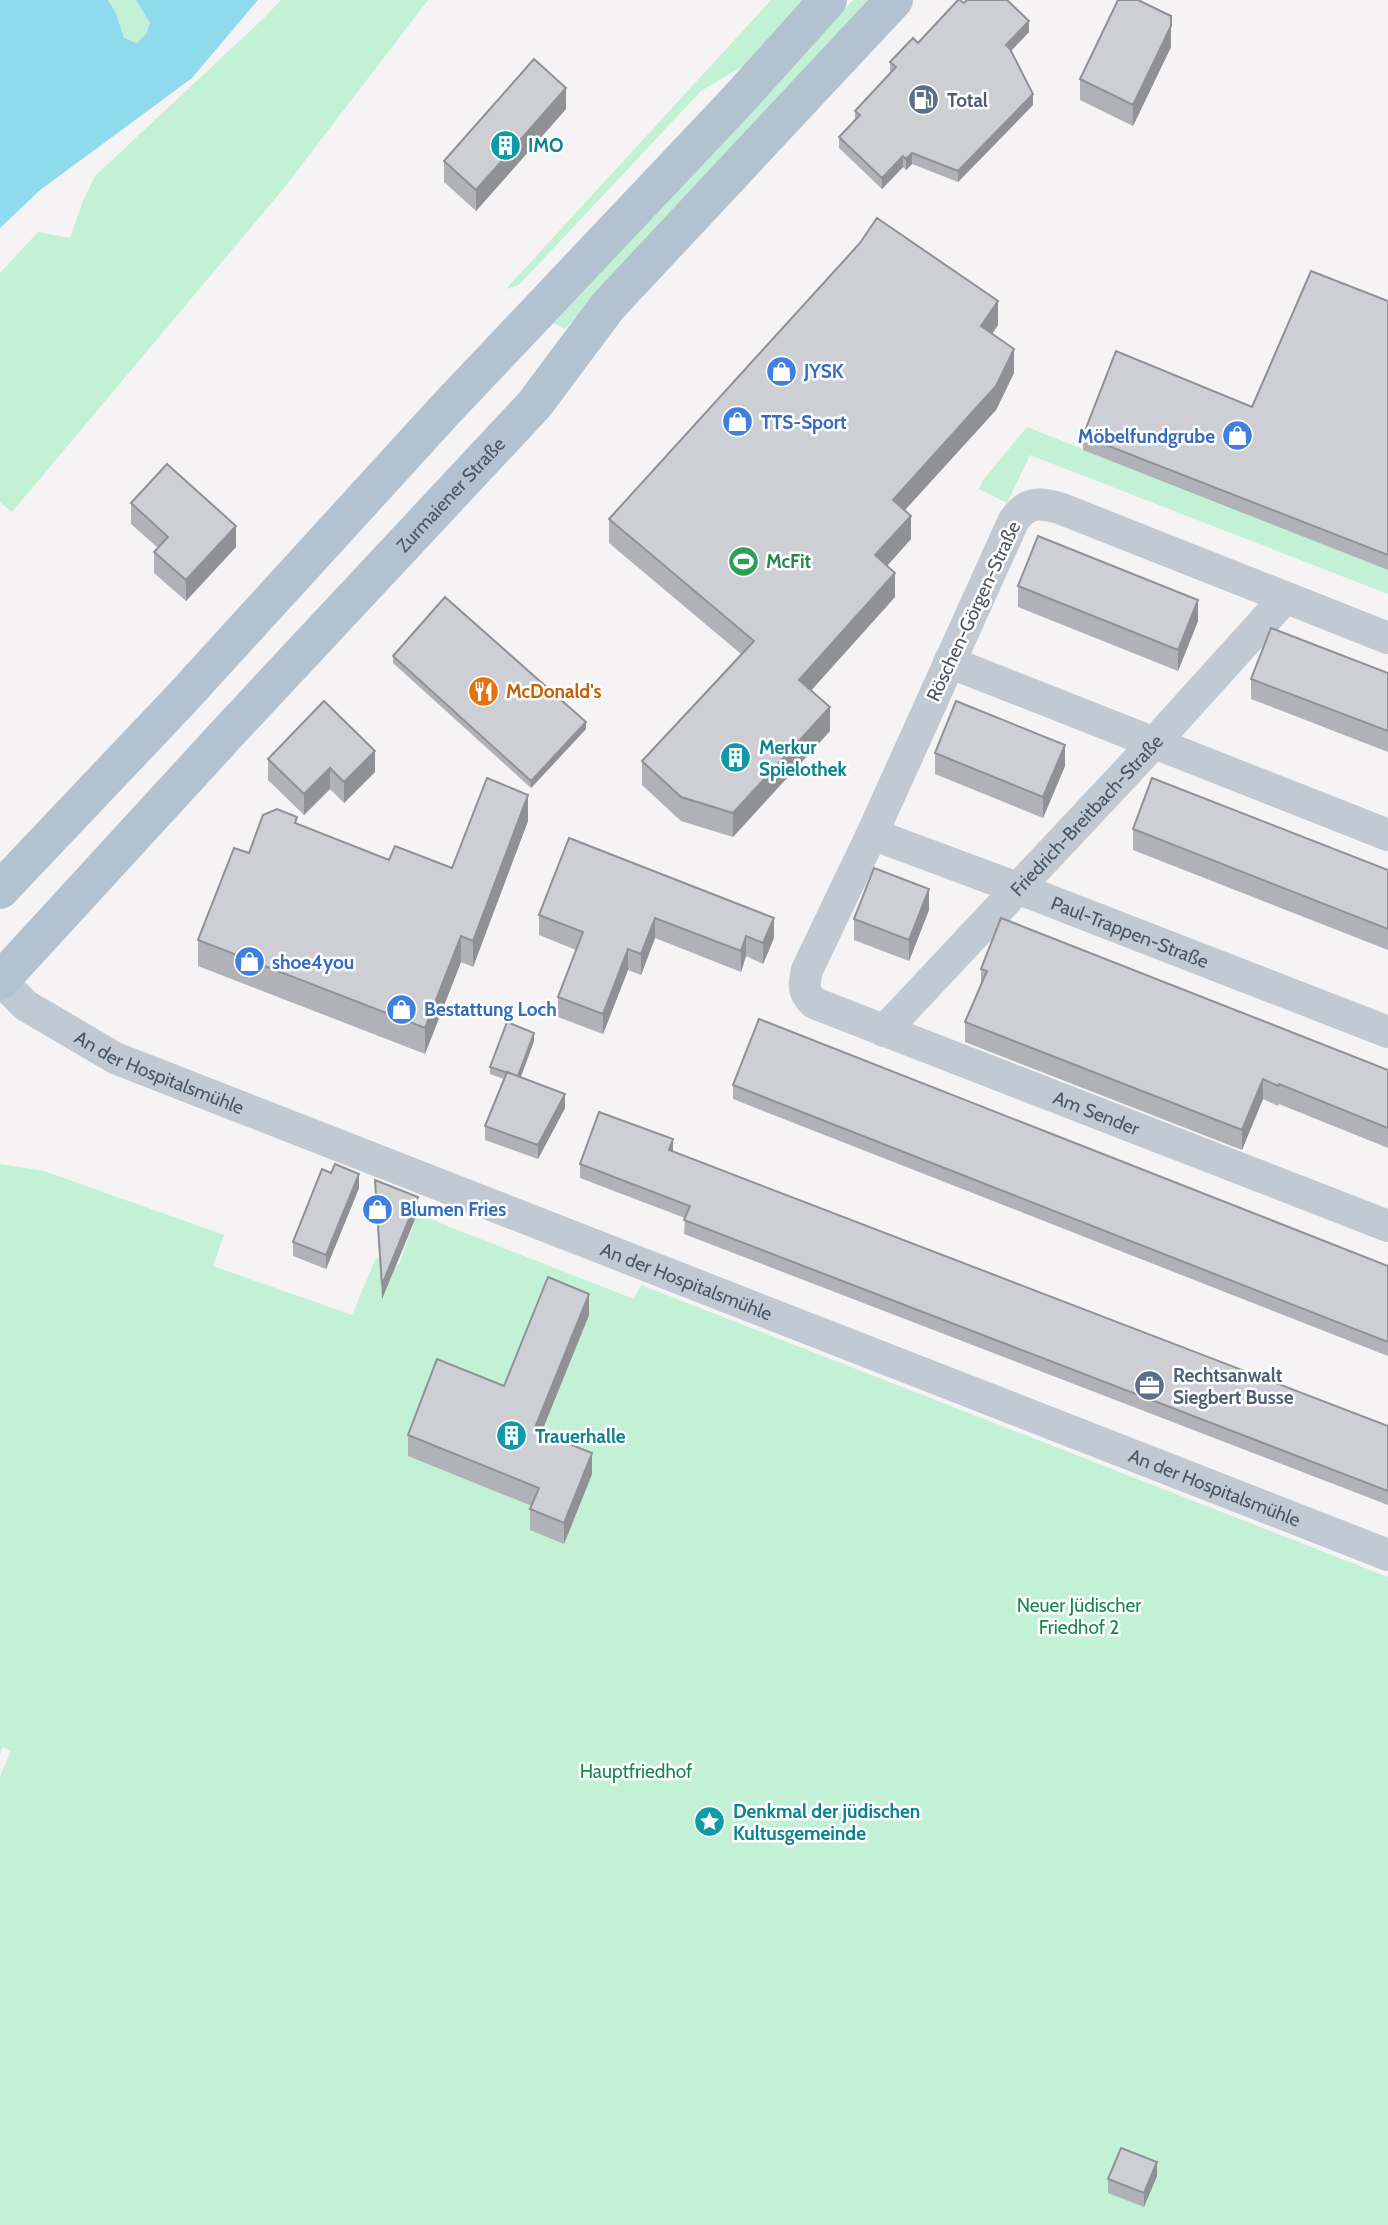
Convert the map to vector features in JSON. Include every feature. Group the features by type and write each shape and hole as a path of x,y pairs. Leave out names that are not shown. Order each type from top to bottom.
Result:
{"main road":[{"path":"0,890 182,698 444,411 738,100 828,0"},
{"name":"Zurmaiener Straße","path":"0,980 534,405 608,306 894,0"}],"street":[{"name":"Röschen-Görgen-Straße","path":"806,995 804,984 807,970 872,834 1013,522 1019,513 1031,505 1044,503 1062,509 1388,638"},
{"name":"Friedrich-Breitbach-Straße","path":"884,1031 1154,743 1285,598"},
{"path":"949,662 1388,835"},
{"name":"Paul-Trappen-Straße","path":"872,834 1388,1032"},
{"name":"An der Hospitalsmühle","path":"0,980 25,1005 115,1058 1388,1555"},
{"name":"Am Sender","path":"806,995 814,1003 884,1031 1388,1226"}],"green space":[{"path":"108,0 136,0 150,23 146,34 138,43 124,38 116,13"},
{"path":"281,0 428,0 284,188 12,512 0,502 0,273 38,232 70,238 95,176"},
{"path":"771,0 806,0 745,65 701,91 519,285 506,289"},
{"path":"853,0 868,0 565,329 553,323"},
{"path":"1027,427 1388,569 1388,594 1030,455 1007,503 979,489 983,480"},
{"name":"Hauptfriedhof","path":"0,1164 44,1171 224,1235 213,1266 352,1315 376,1258 399,1265 418,1212 447,1226 634,1299 641,1285 1388,1577 1388,2225 0,2225 0,1776 11,1751 3,1747 0,1754"}],"water":[{"path":"0,0 108,0 116,13 124,38 137,43 146,34 150,23 136,0 258,0 192,78 39,191 0,228"}],"building":[{"name":"Total","path":"958,0 964,3 967,0 1007,0 1029,21 1006,45 1033,94 958,171 912,153 906,159 903,156 882,178 839,137 860,115 855,111 896,67 890,62 913,38 918,43"},
{"path":"1118,0 1138,0 1171,16 1171,26 1133,105 1080,79"},
{"name":"IMO","path":"534,59 566,88 476,190 444,161"},
{"path":"877,218 998,301 981,326 1014,349 996,386 893,500 911,516 875,555 895,573 799,680 830,707 733,813 681,797 642,761 754,641 609,519 860,243"},
{"name":"Möbelfundgrube","path":"1311,271 1388,301 1388,555 1083,436 1116,351 1252,407"},
{"path":"167,464 236,526 186,580 154,552 168,537 131,503"},
{"path":"1038,536 1198,600 1178,650 1018,586"},
{"name":"McDonald's","path":"445,597 586,722 531,781 393,656"},
{"path":"1271,628 1388,673 1388,731 1251,679"},
{"path":"324,701 375,751 344,782 330,768 304,794 268,759"},
{"path":"956,701 1065,745 1043,797 935,753"},
{"path":"487,778 528,795 473,941 461,936 425,1028 198,940 234,848 249,853 263,815 277,809 297,817 295,823 389,860 395,846 452,868"},
{"path":"1152,778 1388,870 1388,929 1133,829"},
{"path":"569,838 774,918 763,943 746,936 741,951 655,918 641,954 628,949 603,1014 558,997 583,932 539,915"},
{"path":"874,868 929,889 909,940 854,919"},
{"path":"1001,918 1388,1070 1388,1128 1263,1079 1242,1130 965,1022 987,971 981,969"},
{"path":"759,1019 1388,1266 1388,1342 733,1085"},
{"path":"507,1022 534,1033 518,1076 490,1067"},
{"path":"507,1072 565,1094 538,1145 485,1126"},
{"path":"599,1112 673,1139 669,1150 1388,1426 1388,1491 684,1220 690,1206 580,1164"},
{"path":"335,1164 359,1174 326,1255 293,1242 322,1169 331,1173"},
{"path":"375,1180 418,1197 382,1285"},
{"path":"548,1277 589,1294 534,1430 592,1453 564,1523 530,1509 539,1488 408,1435 437,1359 504,1386"},
{"path":"1121,2148 1157,2162 1144,2193 1108,2179"}],"place":[{"name":"Total","path":"924,100"},
{"name":"IMO","path":"505,145"},
{"name":"JYSK","path":"781,371"},
{"name":"TTS-Sport","path":"738,422"},
{"name":"Möbelfundgrube","path":"1238,436"},
{"name":"McFit","path":"743,561"},
{"name":"McDonald's","path":"483,691"},
{"name":"Merkur Spielothek","path":"736,758"},
{"name":"shoe4you","path":"249,962"},
{"name":"Bestattung Loch","path":"401,1009"},
{"name":"Blumen Fries","path":"377,1209"},
{"name":"Rechtsanwalt Siegbert Busse","path":"1150,1386"},
{"name":"Trauerhalle","path":"512,1436"},
{"name":"Denkmal der jüdischen Kultusgemeinde","path":"710,1822"}],"park label":[{"name":"Neuer Jüdischer Friedhof 2","path":"1079,1616"}]}
